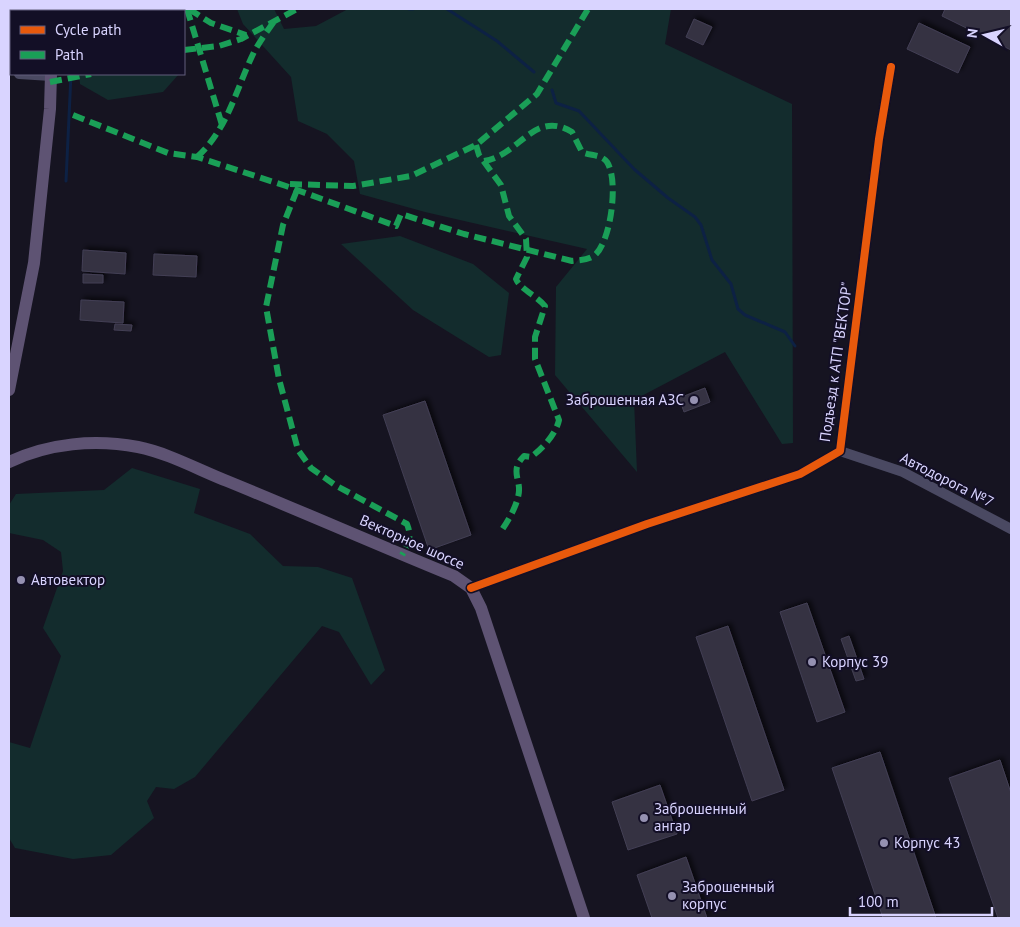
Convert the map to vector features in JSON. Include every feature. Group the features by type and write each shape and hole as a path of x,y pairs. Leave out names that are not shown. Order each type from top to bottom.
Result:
{"main road":[{"path":"9,390 11,368 34,263 50,109 51,75"},
{"name":"Векторное шоссе","path":"9,462 30,452 60,446 113,443 140,447 454,576 471,588 481,608 584,918"},
{"path":"9,450 30,452"}],"street":[{"name":"Подъезд к АТП \"ВЕКТОР\"","path":"471,588 647,524 800,474 840,450 880,138 891,67"},
{"name":"Автодорога №7","path":"840,450 903,472 1010,526"}],"green space":[{"path":"237,9 274,9 284,29 316,26 348,9 671,9 665,44 792,104 793,443 782,444 725,352 634,400 637,472 555,375 556,287 587,249 425,212 360,194 354,161 327,134 298,121 291,77 243,24"},
{"path":"79,75 178,75 163,92 108,100 80,84"},
{"path":"400,236 473,264 509,293 501,355 489,357 413,310 341,244"},
{"path":"132,468 200,489 194,513 250,534 283,566 318,567 352,578 385,670 371,685 339,632 322,626 195,777 174,789 156,787 147,801 154,818 111,855 73,859 15,848 9,838 9,742 30,748 61,656 43,628 63,571 61,552 43,540 9,533 9,505 16,494 104,490"}],"building":[{"path":"945,9 1011,9 1011,50 942,16"},
{"path":"694,19 712,27 703,45 686,37"},
{"path":"919,23 970,47 958,73 907,49"},
{"path":"83,250 126,253 125,274 82,271"},
{"path":"154,254 197,256 196,277 153,275"},
{"path":"83,274 103,275 103,283 83,283"},
{"path":"81,300 124,302 123,323 80,320"},
{"path":"115,324 132,325 131,331 114,330"},
{"name":"Заброшенная АЗС","path":"705,388 710,402 684,412 679,398"},
{"path":"425,401 471,535 429,550 383,415"},
{"name":"Корпус 39","path":"807,603 845,712 817,722 780,612"},
{"path":"728,626 784,790 752,801 696,637"},
{"path":"849,636 864,679 856,681 841,639"},
{"name":"Корпус 43","path":"880,752 936,918 883,918 832,768"},
{"path":"1000,760 1011,793 1011,918 998,918 949,778"},
{"name":"Заброшенный ангар","path":"660,785 677,834 628,850 612,802"},
{"name":"Заброшенный корпус","path":"686,857 707,918 652,918 637,875"}],"waterway":[{"path":"447,9 497,41 534,72"},
{"path":"66,181 71,75"},
{"path":"552,90 556,103 579,111 634,169 668,198 695,217 701,225 712,260 731,284 738,309 745,315 785,332 795,346"}],"marked path":[{"path":"187,9 222,125"},
{"path":"189,9 211,23 246,35"},
{"path":"185,50 219,46 241,39 297,9"},
{"path":"290,184 353,186 411,176 476,145 537,94 588,9"},
{"path":"197,157 208,146 224,121 254,52 275,20"},
{"path":"50,82 86,75"},
{"path":"73,115 168,153 197,157 286,186 396,226 401,214 464,234 572,261 587,259 595,255 601,248 612,210 611,171 605,159 582,152 572,132 559,126 547,126 527,136 507,151 484,161"},
{"path":"476,145 479,155 501,185 509,216 526,239 527,257 516,279 521,286 545,306 535,337 535,359 559,420 555,430 544,445 531,457 524,456 519,462 516,472 519,486 517,502 500,533"},
{"path":"297,190 283,225 266,307 279,379 298,450 311,468 335,485 407,524 409,540 402,555"}],"cycle path":[{"path":"471,588 647,524 800,474 840,451 879,139 891,67"}],"place":[{"name":"Заброшенная АЗС","path":"694,400"},
{"name":"Автовектор","path":"21,580"},
{"name":"Корпус 39","path":"812,662"},
{"name":"Заброшенный ангар","path":"644,818"},
{"name":"Корпус 43","path":"884,843"},
{"name":"Заброшенный корпус","path":"672,896"}]}
